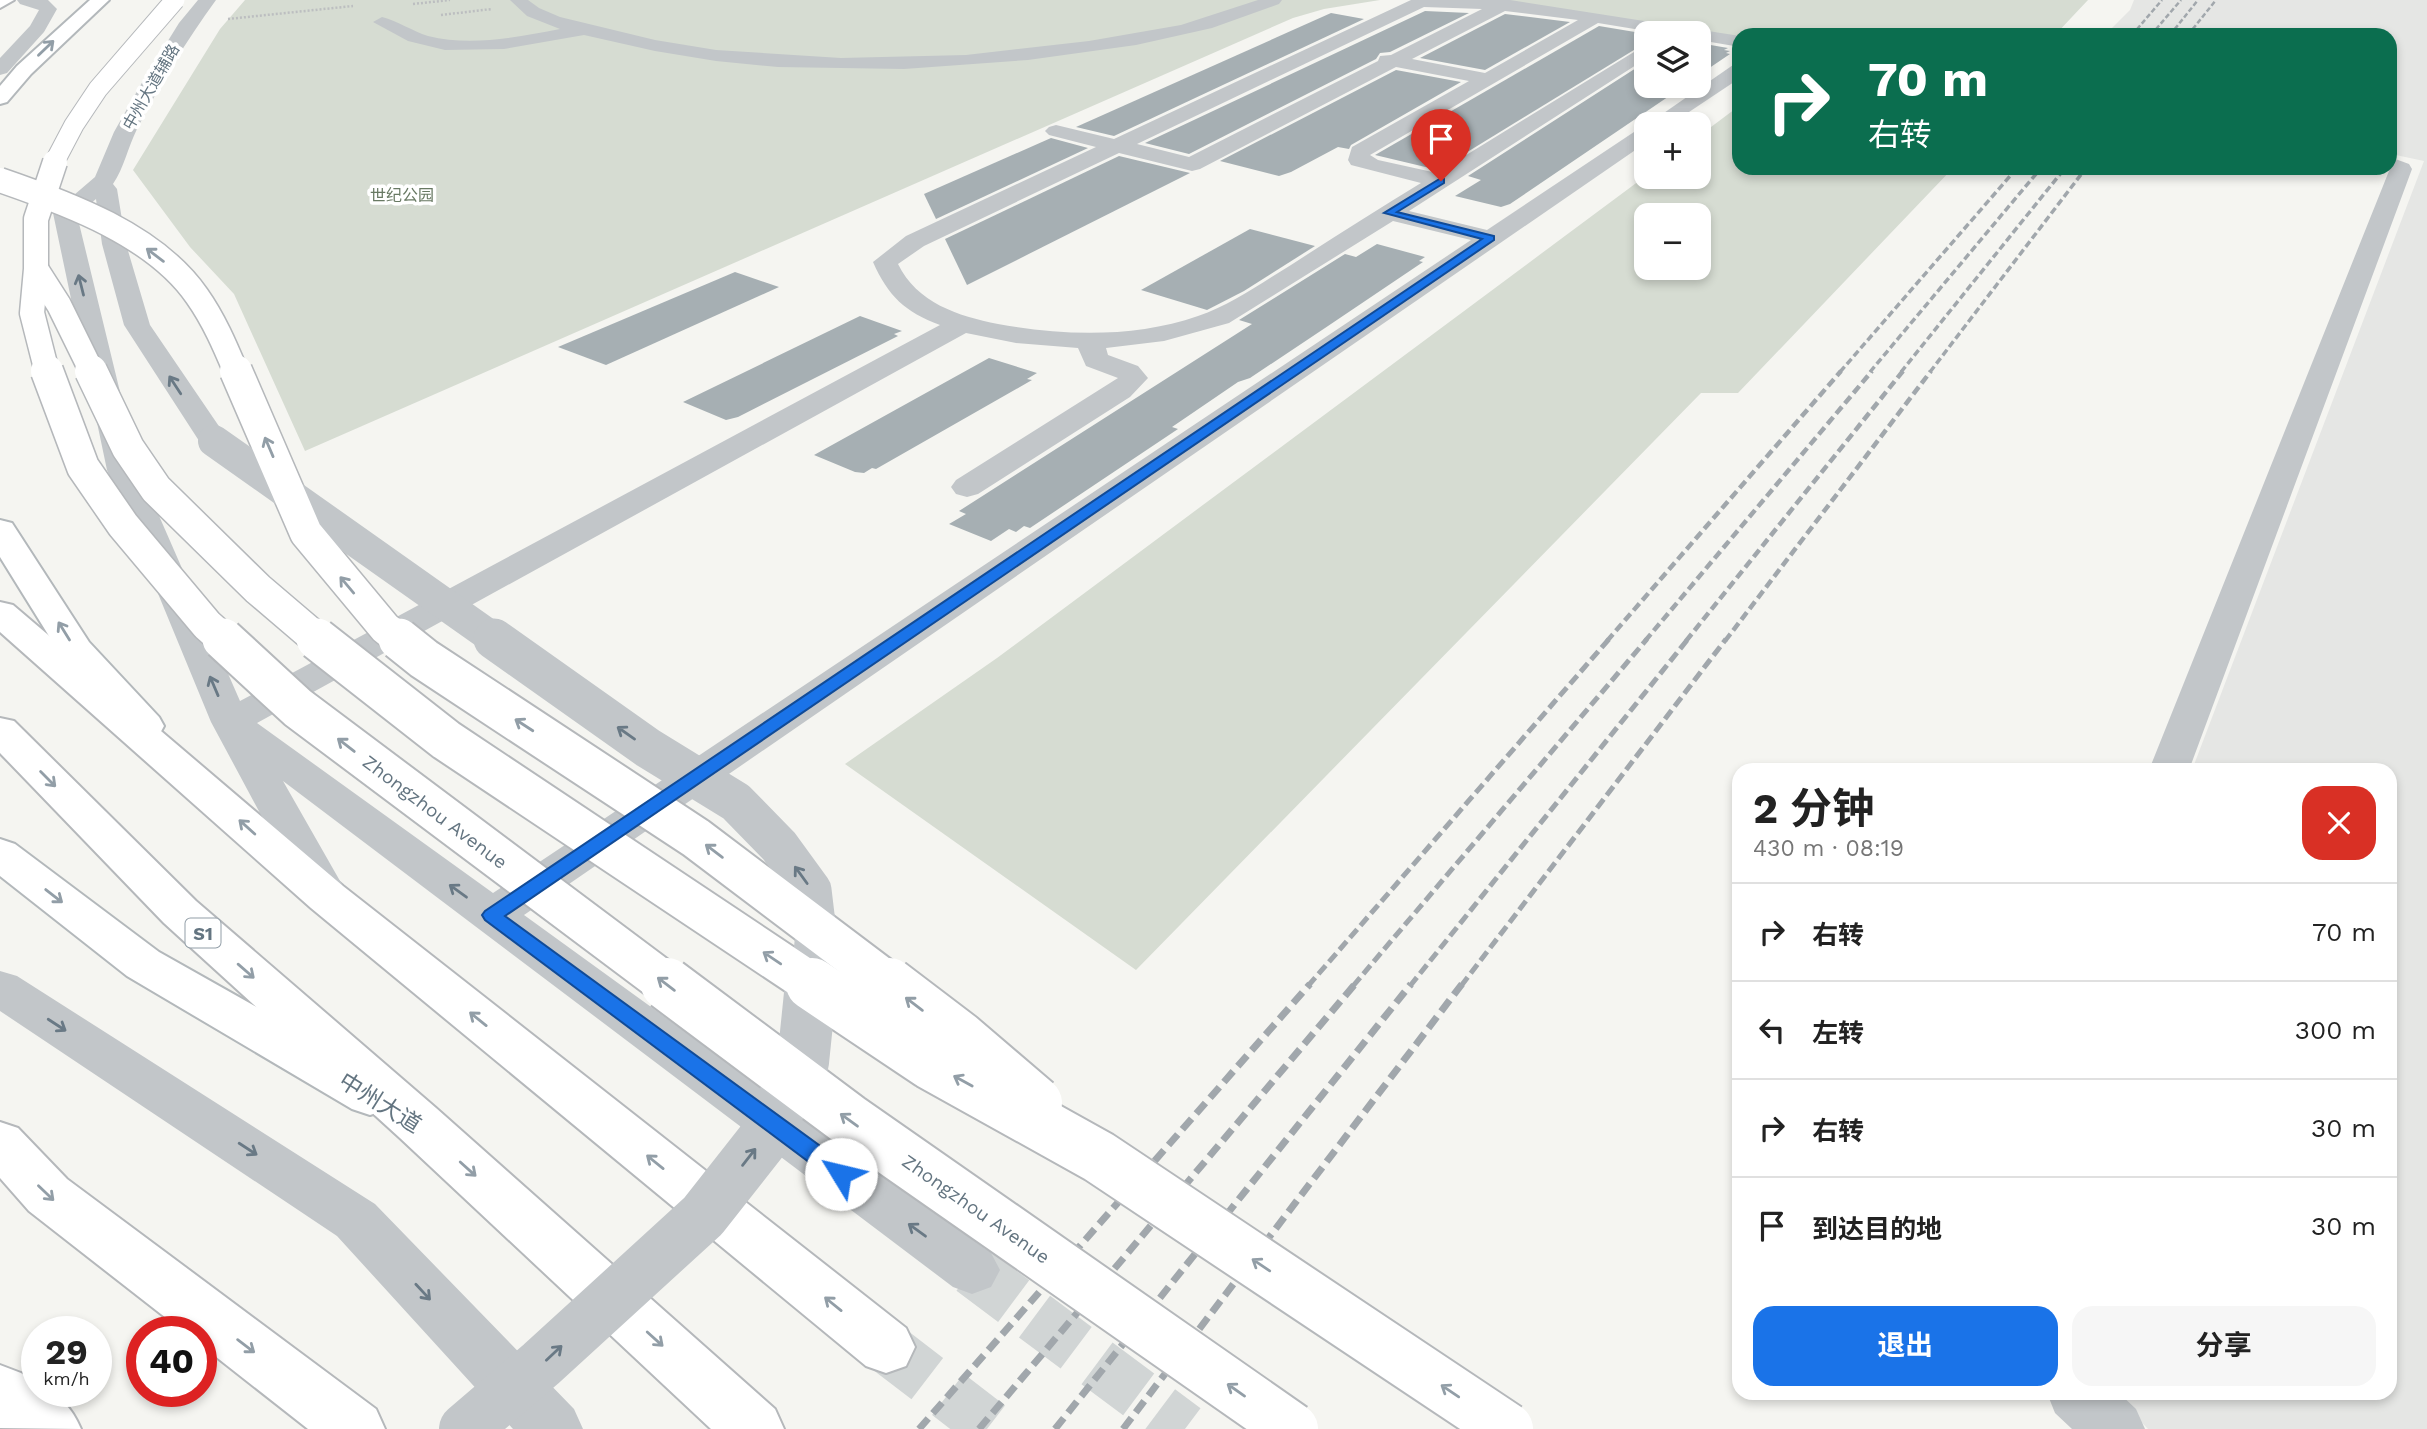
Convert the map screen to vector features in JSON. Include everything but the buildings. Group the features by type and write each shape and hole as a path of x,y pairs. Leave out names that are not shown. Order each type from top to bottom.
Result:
{"main road":[{"path":"0,3 5,0"},
{"path":"0,99 23,70 100,0"},
{"name":"Zhongzhou Avenue","path":"182,12 98,89 74,125 53,166 36,219 33,313 50,383 83,467 123,525 207,625 298,708 816,1096 1292,1429"},
{"path":"0,180 55,199 106,223 157,256 196,294 218,330 306,533 385,628 424,659 696,838 960,1038 1099,1157"},
{"path":"36,269 59,305 128,448 156,489 258,589 349,667 446,740 930,1063 1099,1157 1507,1429"},
{"path":"0,530 75,649 188,775"},
{"path":"0,613 327,897 886,1347"},
{"name":"S1","path":"0,730 180,912 418,1123"},
{"name":"中州大道","path":"0,854 143,964 418,1123 754,1429"},
{"path":"0,1143 48,1195 355,1429"},
{"path":"0,1393 51,1429"}],"street":[{"path":"0,69 38,28 48,9 43,4 26,0"},
{"name":"中州大道辅路","path":"105,180 182,12 207,0"},
{"path":"521,3 546,17 584,29 662,47 771,60 946,61 1020,56 1150,37 1230,16 1273,0"},
{"path":"1634,24 1507,3 1421,2 915,241 885,262 893,281 908,296 929,310 962,324 988,331 1051,339 1093,340 1158,334 1199,325 1229,312 1634,58"},
{"path":"1056,131 1192,164 1507,3"},
{"path":"1441,181 1371,165 1359,160 1360,152 1596,17"},
{"path":"382,22 424,40 457,44 518,41 584,29"},
{"path":"1711,37 1732,41"},
{"path":"1323,47 1488,79"},
{"path":"1676,112 1732,74"},
{"path":"492,915 1634,141"},
{"path":"2172,763 2401,169 2397,167"},
{"path":"105,180 114,244 137,325 214,441 648,748 736,802 779,846 811,890 816,932 803,1062 762,1141 703,1216 541,1364 465,1429"},
{"path":"105,180 65,213 123,470 230,723 327,897"},
{"path":"1389,213 1490,238"},
{"path":"230,723 962,324"},
{"path":"967,487 1120,391 1134,379 1128,372 1096,360 1092,352 1093,340"},
{"path":"230,723 972,1270"},
{"path":"0,988 356,1220 552,1429"},
{"path":"2084,1400 2115,1429"}],"path":[{"path":"382,22 521,3"},
{"path":"182,12 353,6"}],"shaded area":[{"path":"2134,0 2427,0 2427,1429 2148,1429 2121,1400 2397,1400 2397,763 2195,763 2424,161 2397,155 2397,28 2112,28 2130,10"}],"green space":[{"name":"世纪公园","path":"245,0 1380,0 1324,9 1293,18 305,451 234,294 190,247 133,170 220,29"},
{"path":"1476,0 2088,0 2062,28 1732,28 1732,39 1711,35 1711,21 1634,22 1531,5"},
{"path":"1732,111 1732,175 1946,175 1738,393 1701,393 1136,970 845,764 997,658 1634,185 1634,189 1711,189 1711,127"}],"tunnel":[{"path":"972,1270 1185,1429"},
{"path":"886,1347 993,1429"}],"railway":[{"path":"2138,28 2162,0"},
{"path":"2157,28 2181,0"},
{"path":"2176,28 2198,0"},
{"path":"2194,28 2216,0"},
{"path":"1840,372 2011,175"},
{"path":"1870,372 2035,175"},
{"path":"1901,372 2059,175"},
{"path":"1930,372 2081,175"},
{"path":"1607,641 1841,371"},
{"path":"1645,641 1872,371"},
{"path":"1686,641 1903,371"},
{"path":"1725,641 1931,371"},
{"path":"1308,986 1609,639"},
{"path":"1353,986 1647,639"},
{"path":"1410,986 1688,639"},
{"path":"1461,986 1726,639"},
{"path":"919,1429 1310,984"},
{"path":"979,1429 1355,984"},
{"path":"1055,1429 1411,984"},
{"path":"1123,1429 1462,984"}],"route":[{"path":"841,1174 492,915 1490,238 1389,213 1441,181"}]}
